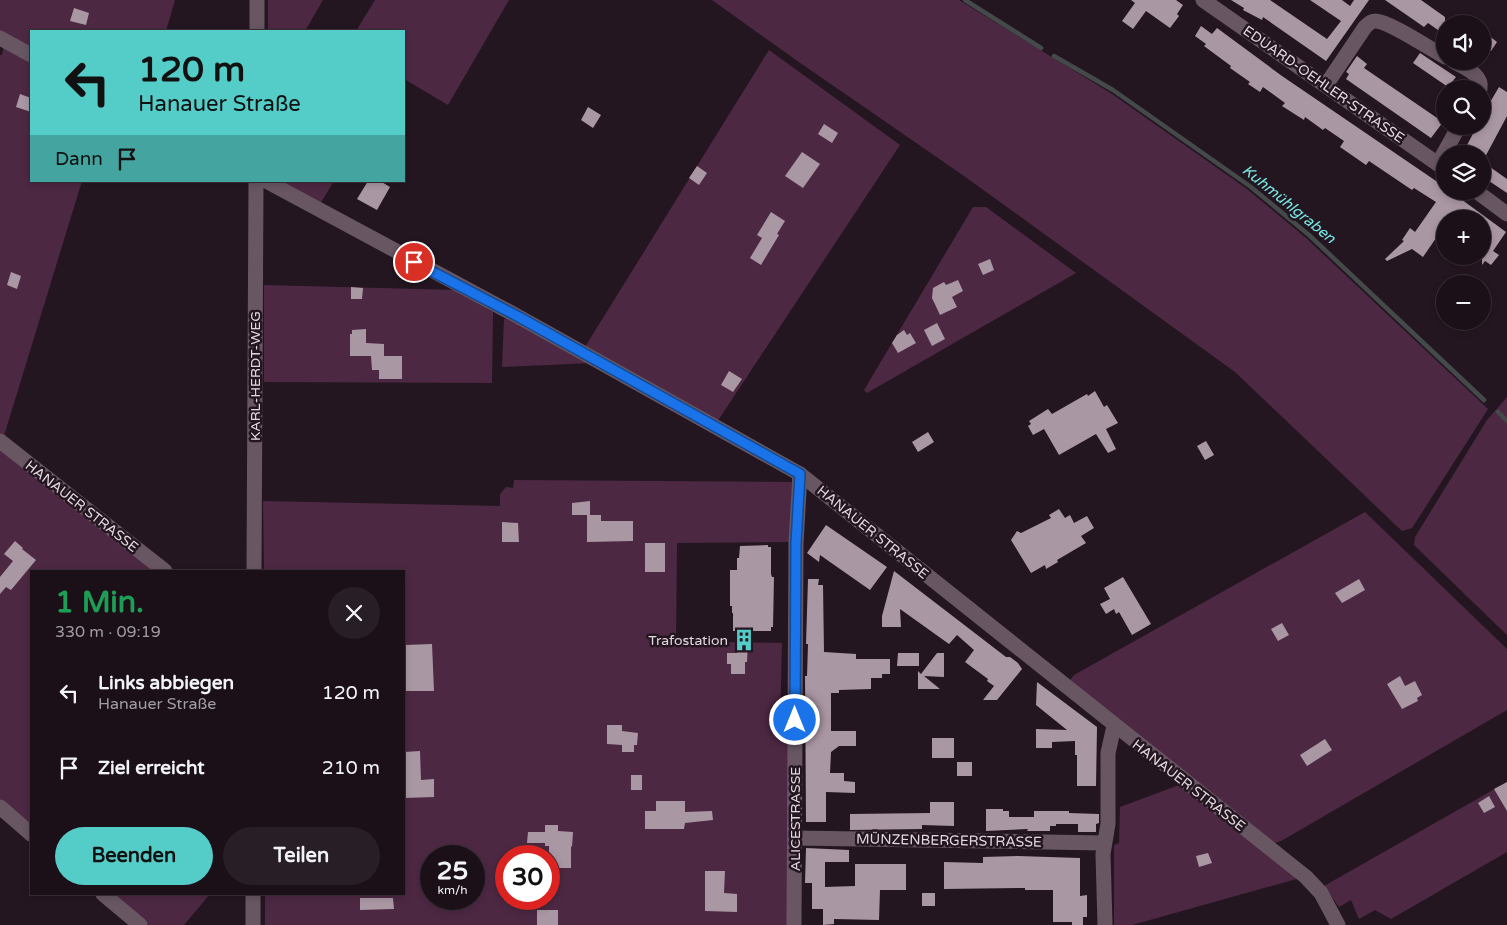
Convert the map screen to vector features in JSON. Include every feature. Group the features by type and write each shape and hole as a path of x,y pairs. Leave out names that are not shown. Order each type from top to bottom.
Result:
{"street":[{"path":"257,0 257,30"},
{"name":"EDUARD-OEHLER-STRASSE","path":"1203,0 1326,84 1436,163"},
{"path":"1326,84 1365,28 1374,21 1388,25 1436,52"},
{"path":"0,38 30,54"},
{"path":"1467,70 1479,80"},
{"name":"KARL-HERDT-WEG","path":"254,570 256,182"},
{"name":"HANAUER STRASSE","path":"268,182 519,317 800,474 1306,877 1328,904 1338,925"},
{"path":"1488,200 1507,214"},
{"name":"HANAUER STRASSE","path":"0,440 164,570"},
{"name":"ALICESTRASSE","path":"794,925 796,543 800,474"},
{"path":"1105,925 1103,862 1108,824 1108,753 1114,726"},
{"path":"0,807 30,833"},
{"name":"MÜNZENBERGERSTRASSE","path":"795,838 1104,843"},
{"path":"104,895 140,925"},
{"path":"253,895 253,925"}],"shaded area":[{"path":"0,0 175,0 166,30 30,30 30,50 0,34"},
{"path":"268,0 323,0 306,30 268,30"},
{"path":"375,0 509,0 448,105 405,80 405,30 357,30"},
{"path":"712,0 959,0 1112,94 1247,189 1306,238 1488,409 1412,528 1402,531 1235,372 964,176"},
{"path":"4,45 30,58 30,182 82,182 3,439 0,437 0,55 2,55"},
{"path":"769,50 900,145 717,422 585,347"},
{"path":"281,182 333,182 320,204"},
{"path":"973,207 986,207 1076,273 867,393 864,390"},
{"path":"264,285 457,290 493,312 492,383 264,382"},
{"path":"504,319 512,320 592,363 502,367"},
{"path":"1507,397 1507,635 1414,545 1415,537 1487,420"},
{"path":"0,447 154,570 30,570 30,824 0,800"},
{"path":"514,480 792,482 790,542 677,543 676,641 782,643 780,723 790,724 788,925 265,925 265,895 405,895 405,570 264,570 263,501 500,506 500,494 506,487 513,488"},
{"path":"1365,512 1507,649 1507,710 1281,841 1261,847 1300,878 1132,925 1114,925 1114,845 1119,843 1120,807 1187,782 1068,683 1074,675"},
{"path":"1507,782 1507,852 1391,919 1375,910 1359,919 1351,900 1339,907 1324,886"},
{"path":"114,895 209,895 184,925 149,925"}],"building":[{"path":"1131,0 1176,0 1183,5 1177,14 1179,16 1170,28 1146,11 1133,29 1122,21 1135,3"},
{"path":"1231,0 1270,0 1327,39 1341,21 1310,0 1342,0 1350,6 1354,0 1369,0 1326,61 1263,17 1262,20 1243,10 1244,8"},
{"path":"1385,0 1421,0 1442,15 1436,15 1436,29 1428,23 1424,27"},
{"path":"74,8 89,13 86,25 70,21"},
{"path":"1201,26 1212,34 1217,28 1282,76 1436,181 1436,200 1462,200 1476,210 1436,210 1436,238 1423,257 1412,249 1387,261 1385,259 1404,241 1402,240 1410,228 1415,232 1436,202 1414,188 1412,190 1369,161 1366,165 1340,147 1344,141 1325,128 1323,130 1305,117 1304,120 1282,106 1285,103 1263,87 1260,92 1248,84 1250,82 1230,68 1231,66 1204,46 1206,44 1195,36"},
{"path":"1491,37 1497,42 1491,51"},
{"path":"1420,53 1436,64 1436,70 1446,70 1456,77 1454,80 1438,80 1413,63"},
{"path":"1357,56 1367,64 1364,68 1436,117 1436,131 1431,138 1346,79 1349,74 1346,72"},
{"path":"1499,87 1507,92 1507,116 1491,146 1467,145 1472,135 1491,135 1491,101"},
{"path":"20,94 30,98 30,112 16,107"},
{"path":"588,107 601,115 593,128 581,120"},
{"path":"824,124 838,133 832,143 818,134"},
{"path":"802,152 820,164 803,188 785,176"},
{"path":"697,166 707,173 699,185 689,178"},
{"path":"1491,168 1507,179 1507,193 1491,182"},
{"path":"367,182 382,182 390,187 377,210 357,199"},
{"path":"771,212 785,221 761,265 750,258 762,238 757,235"},
{"path":"1491,221 1506,232 1493,251 1499,255 1491,265"},
{"path":"990,259 994,270 983,275 978,264"},
{"path":"11,272 21,276 17,289 7,285"},
{"path":"958,280 963,291 952,297 957,307 940,315 932,298 933,288 944,282 946,285"},
{"path":"351,287 363,288 362,299 351,299"},
{"path":"937,323 945,339 932,346 924,330"},
{"path":"366,329 366,343 384,344 384,356 402,356 402,379 379,379 379,370 372,370 371,356 350,356 350,334 352,334 352,330"},
{"path":"904,330 907,335 910,333 916,343 898,353 892,343 897,335"},
{"path":"729,371 742,379 733,392 721,385"},
{"path":"1095,391 1104,407 1107,405 1118,423 1106,429 1116,449 1108,453 1096,434 1059,455 1044,429 1033,435 1028,426 1031,424 1029,421 1048,409 1052,414"},
{"path":"928,432 934,442 918,452 912,442"},
{"path":"1206,441 1214,455 1205,460 1197,446"},
{"path":"590,501 590,515 601,515 601,521 633,521 633,541 587,542 587,515 572,515 572,503"},
{"path":"1059,509 1065,518 1070,515 1074,523 1087,516 1094,528 1081,536 1086,543 1057,560 1058,562 1046,569 1045,565 1031,573 1011,540 1017,531 1021,533 1051,518 1049,515"},
{"path":"502,522 518,523 519,542 502,542"},
{"path":"826,525 887,567 870,590 820,555 819,562 807,553"},
{"path":"15,541 36,560 11,590 6,587 0,594 0,577 13,561 4,554"},
{"path":"645,543 665,543 665,572 645,572"},
{"path":"768,545 768,547 771,547 771,574 774,577 773,627 771,627 771,631 749,631 745,674 731,674 731,664 727,664 727,653 737,653 736,631 733,631 733,613 732,606 730,606 730,570 737,570 740,546"},
{"path":"894,571 1006,657 1010,657 1018,663 1022,669 997,700 983,700 994,686 987,681 988,679 965,662 974,650 957,635 949,644 900,609 901,627 882,627 882,616"},
{"path":"1123,577 1151,624 1132,635 1119,612 1116,614 1114,609 1106,614 1100,604 1110,599 1104,588"},
{"path":"808,579 819,579 818,585 823,585 824,652 856,654 856,659 890,659 890,674 882,674 882,678 871,678 871,689 839,690 839,693 831,693 831,731 856,731 856,746 839,746 831,752 830,773 844,773 844,781 855,782 855,793 826,792 826,822 806,822 805,676 807,676 808,644 806,644"},
{"path":"1359,579 1365,590 1342,603 1335,593"},
{"path":"1282,623 1289,635 1278,641 1271,629"},
{"path":"432,644 434,691 405,691 405,645"},
{"path":"898,653 919,653 919,666 897,666"},
{"path":"937,653 944,653 944,677 924,676 940,689 918,689 918,671 921,674"},
{"path":"1400,676 1405,686 1415,681 1422,695 1417,698 1418,701 1402,709 1387,684"},
{"path":"1037,682 1097,727 1096,786 1077,786 1075,741 1052,742 1052,748 1036,748 1036,729 1067,730 1036,705"},
{"path":"607,725 622,725 622,731 638,733 634,752 622,752 622,745 607,744"},
{"path":"932,738 954,738 954,758 932,758"},
{"path":"1325,739 1332,750 1307,766 1300,755"},
{"path":"420,751 421,780 434,779 434,797 405,798 405,752"},
{"path":"957,762 972,762 972,776 957,776"},
{"path":"631,775 642,775 642,790 631,790"},
{"path":"1507,782 1507,811 1494,789"},
{"path":"1489,796 1495,807 1484,813 1478,803"},
{"path":"656,801 685,801 685,812 712,811 713,820 685,823 684,829 645,829 645,811 656,811"},
{"path":"930,802 954,802 954,826 922,825 922,829 850,830 850,814 930,813"},
{"path":"986,809 1009,811 1009,817 1034,817 1034,811 1069,811 1069,813 1099,814 1099,823 1096,824 1096,832 1078,832 1078,824 1056,824 1056,826 1050,826 1050,831 1027,831 1028,829 986,831"},
{"path":"545,825 558,825 558,831 573,832 571,868 560,868 560,845 527,843 528,832 545,832"},
{"path":"806,848 849,850 849,862 825,862 825,887 855,886 855,864 906,864 906,890 880,890 879,920 834,919 834,924 823,925 823,909 812,909 812,883 805,883"},
{"path":"1208,853 1212,863 1199,867 1196,856"},
{"path":"983,857 1080,858 1080,896 1087,895 1087,917 1083,917 1083,925 1072,925 1072,922 1053,922 1053,890 1025,890 1025,888 944,889 944,862 983,863"},
{"path":"705,871 725,871 724,893 737,894 737,912 705,911"},
{"path":"922,893 935,893 935,906 922,906"},
{"path":"360,898 393,898 394,909 360,910"},
{"path":"537,910 558,910 558,925 537,925"}],"waterway":[{"name":"Kuhmühlgraben","path":"965,0 1041,48"},
{"name":"Kuhmühlgraben","path":"1054,56 1113,90 1251,187 1309,235 1484,400"},
{"name":"Kuhmühlgraben","path":"1498,412 1507,421"}],"place":[{"name":"Trafostation","path":"744,640"}],"route":[{"path":"414,262 519,317 800,474 796,543 795,720"}]}
